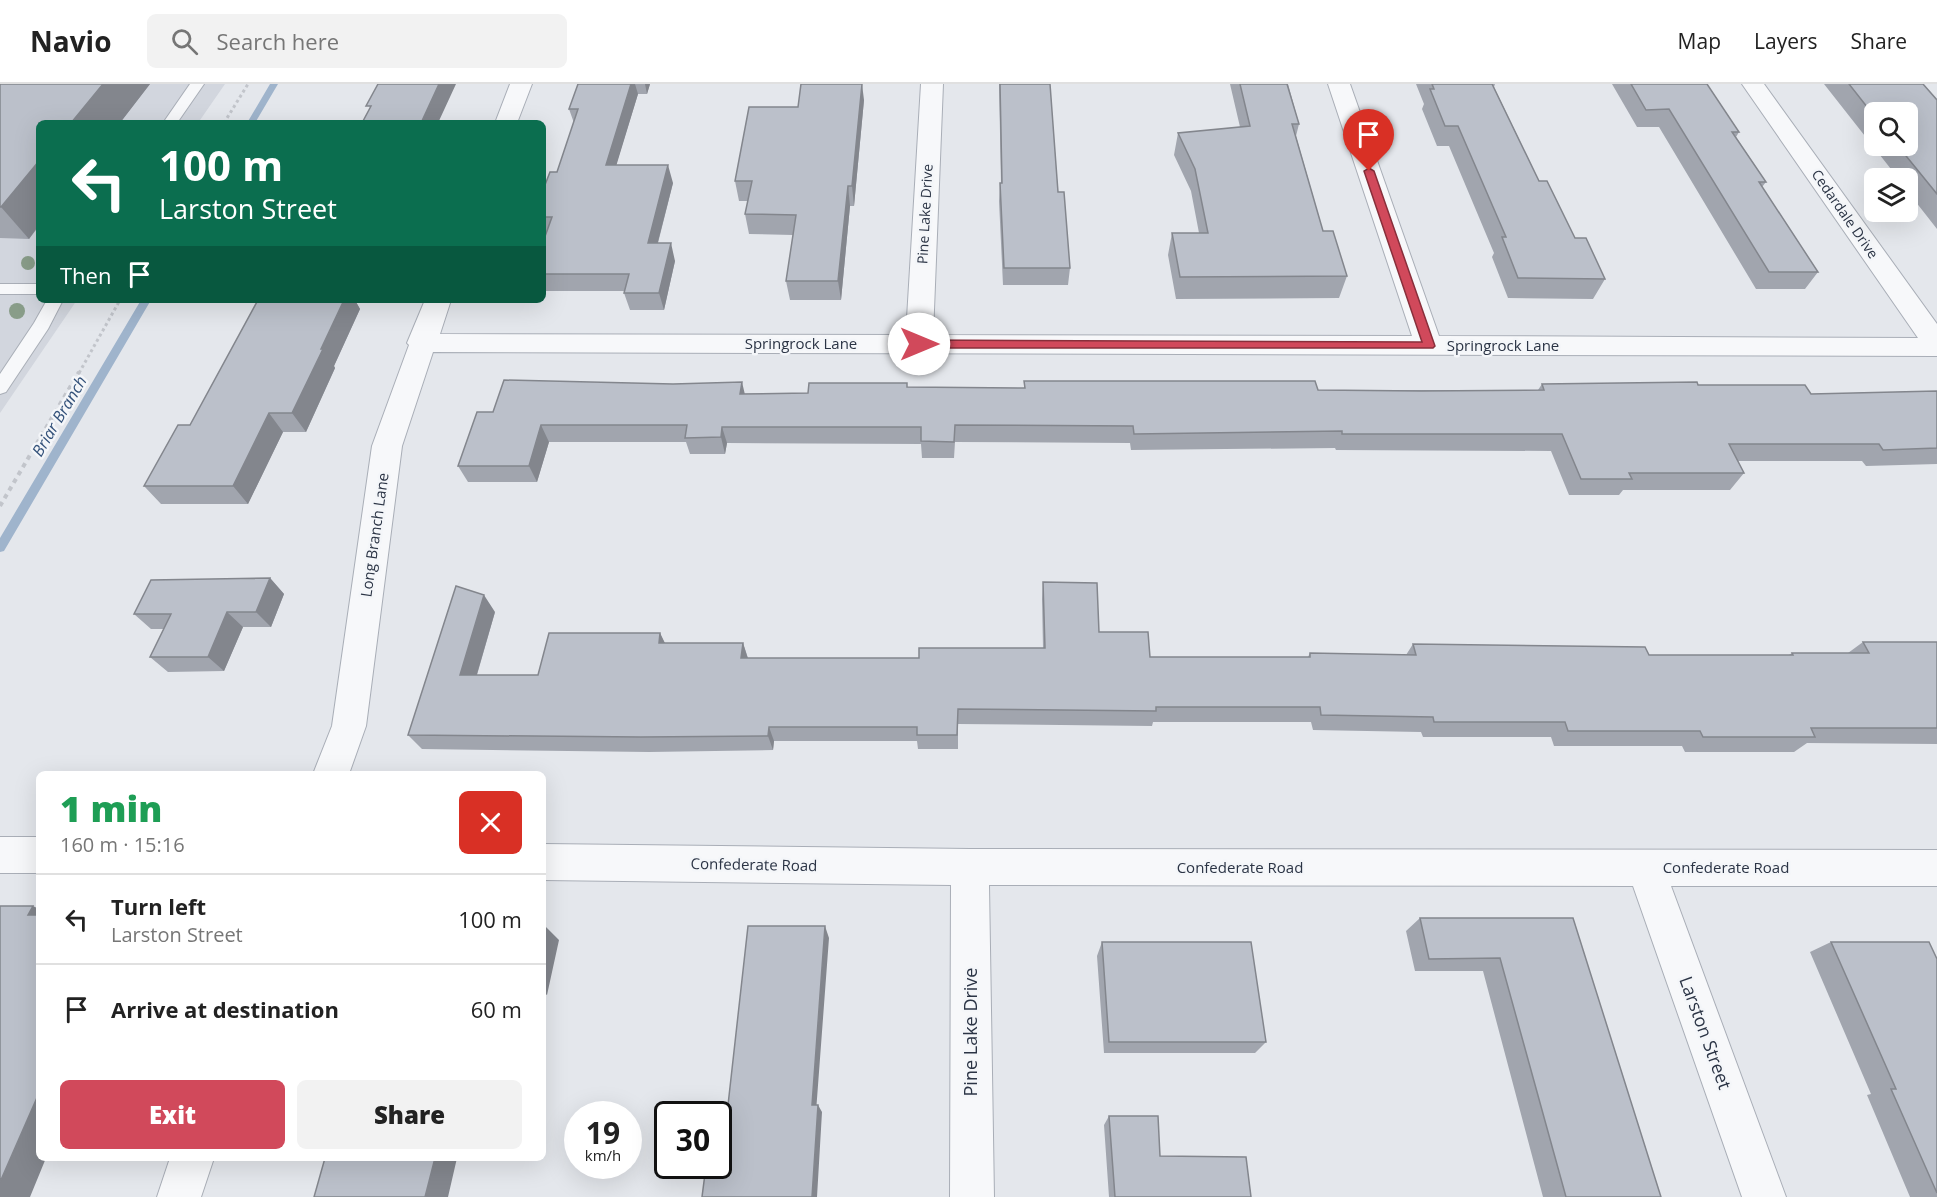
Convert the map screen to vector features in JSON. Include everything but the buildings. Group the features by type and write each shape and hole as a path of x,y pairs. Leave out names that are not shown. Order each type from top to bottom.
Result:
{"street":[{"path":"507,120 521,84"},
{"name":"Pine Lake Drive","path":"919,344 932,84"},
{"path":"1339,84 1429,346"},
{"name":"Cedardale Drive","path":"1753,84 1937,345"},
{"name":"Long Branch Lane","path":"332,771 350,726 387,446 437,303"},
{"name":"Springrock Lane","path":"421,343 1937,345"},
{"path":"0,855 36,855"},
{"name":"Confederate Road","path":"546,862 970,867 1937,868"},
{"name":"Pine Lake Drive","path":"970,867 972,1197"},
{"name":"Larston Street","path":"1646,868 1764,1197"},
{"path":"179,1197 191,1161"}],"lane":[{"path":"172,120 197,84"},
{"path":"0,289 36,289"},
{"path":"0,388 42,325 53,303"}],"path":[{"path":"226,120 248,84"},
{"path":"0,506 39,443 118,303"}],"shaded area":[{"path":"0,84 225,84 200,120 36,120 36,303 75,303 0,413"}],"waterway":[{"name":"Briar Branch","path":"253,120 274,84"},
{"name":"Briar Branch","path":"0,548 144,303"}],"route":[{"path":"919,344 1429,346 1369,171"}]}
